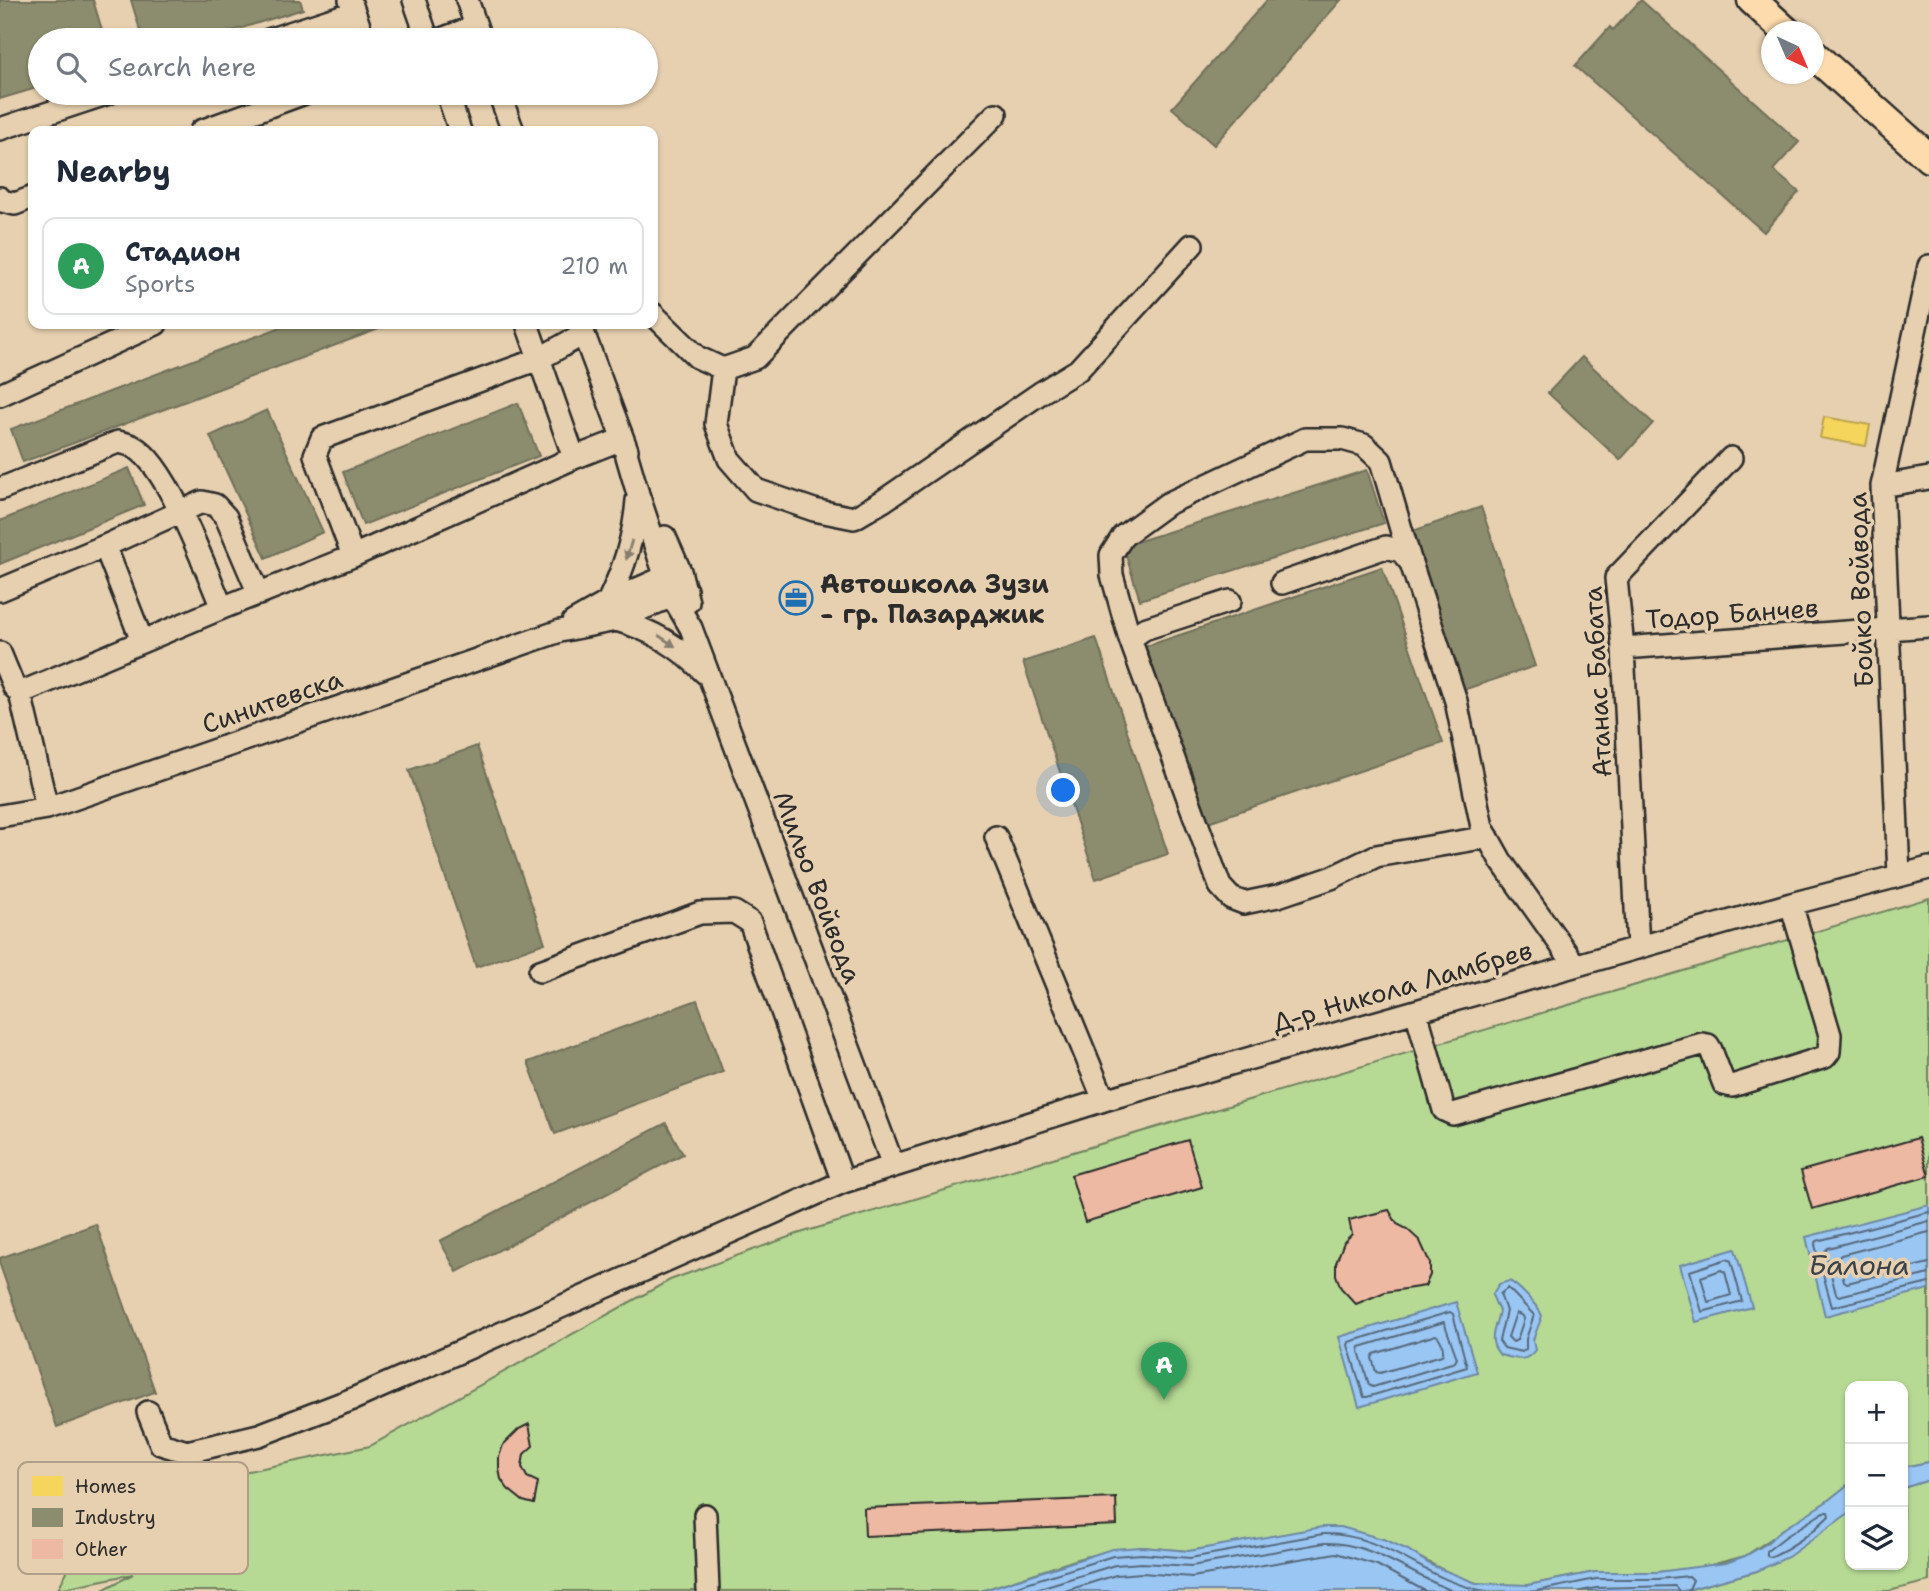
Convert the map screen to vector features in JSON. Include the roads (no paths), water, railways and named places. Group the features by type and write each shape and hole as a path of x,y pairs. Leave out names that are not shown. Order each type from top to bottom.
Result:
{"main road":[{"path":"1752,0 1775,21"},
{"path":"1824,64 1929,158"}],"street":[{"path":"414,0 424,28"},
{"path":"467,0 477,28"},
{"path":"298,28 352,6 360,28"},
{"path":"0,129 73,105"},
{"path":"215,126 272,105"},
{"path":"451,105 458,126"},
{"path":"503,105 511,126"},
{"path":"658,319 697,357 723,369 755,358 996,114"},
{"path":"0,198 15,204 28,199"},
{"path":"723,369 716,424 729,459 756,490 814,510 854,518 883,502 1077,370 1192,245"},
{"name":"Бойко Войвода","path":"1899,875 1882,486 1929,266"},
{"path":"0,395 145,329"},
{"path":"529,329 574,458"},
{"path":"353,556 315,455 322,438 539,359 582,329"},
{"name":"Мильо Войвода","path":"582,329 709,677 893,1165"},
{"path":"20,693 353,556 622,439"},
{"name":"Мильо Войвода","path":"622,439 638,495 676,583"},
{"path":"1488,837 1376,856 1331,878 1278,896 1244,903 1231,898 1220,886 1130,639 1112,575 1111,555 1123,536 1167,504 1306,439 1342,439 1364,445 1381,461 1455,701 1482,827 1488,837 1501,861 1576,965"},
{"path":"0,489 118,442 134,447 148,459 181,512 222,608"},
{"name":"Атанас Бабата","path":"1638,948 1623,648 1616,578 1731,458"},
{"path":"1882,486 1929,478"},
{"path":"638,495 630,549 612,611 664,638 709,677"},
{"path":"0,590 106,547 202,502 215,505 226,517 259,594"},
{"path":"106,547 142,641"},
{"path":"1282,583 1386,547 1401,551 1411,563"},
{"name":"Синитевска","path":"0,816 47,808 559,631 676,583"},
{"path":"1130,639 1144,629 1230,601"},
{"name":"Тодор Банчев","path":"1623,648 1929,626"},
{"path":"0,653 14,687 20,693 47,808"},
{"path":"996,837 1104,1100"},
{"name":"Д-р Никола Ламбрев","path":"148,1412 162,1444 187,1452 259,1435 353,1399 843,1182 893,1165 1104,1100 1791,904 1929,868"},
{"path":"1416,1011 1444,1110 1448,1113 1458,1113 1702,1044 1708,1045 1711,1050 1724,1084 1732,1086 1825,1057 1829,1052 1830,1035 1791,904"},
{"path":"540,971 700,913 734,912 750,922 843,1182"},
{"path":"705,1515 708,1591"}],"water":[{"name":"Балона","path":"1929,1205 1929,1289 1825,1316 1806,1237"},
{"name":"Балона","path":"1735,1249 1752,1307 1696,1322 1680,1265"},
{"path":"1509,1281 1527,1296 1542,1316 1533,1340 1535,1350 1523,1359 1500,1355 1493,1339 1499,1311 1492,1295 1499,1284"},
{"path":"1456,1302 1477,1372 1359,1407 1339,1337"},
{"path":"1929,1462 1929,1480 1908,1486 1908,1466"},
{"path":"1845,1487 1845,1516 1788,1557 1757,1571 1683,1591 981,1591 1112,1549 1142,1547 1189,1551 1322,1527 1341,1527 1386,1540 1431,1565 1476,1583 1528,1585 1595,1572 1658,1572 1726,1563 1745,1556"}],"place":[{"name":"Автошкола Зузи - гр. Пазарджик","path":"796,598"},
{"name":"Стадион","path":"1164,1400"}]}
